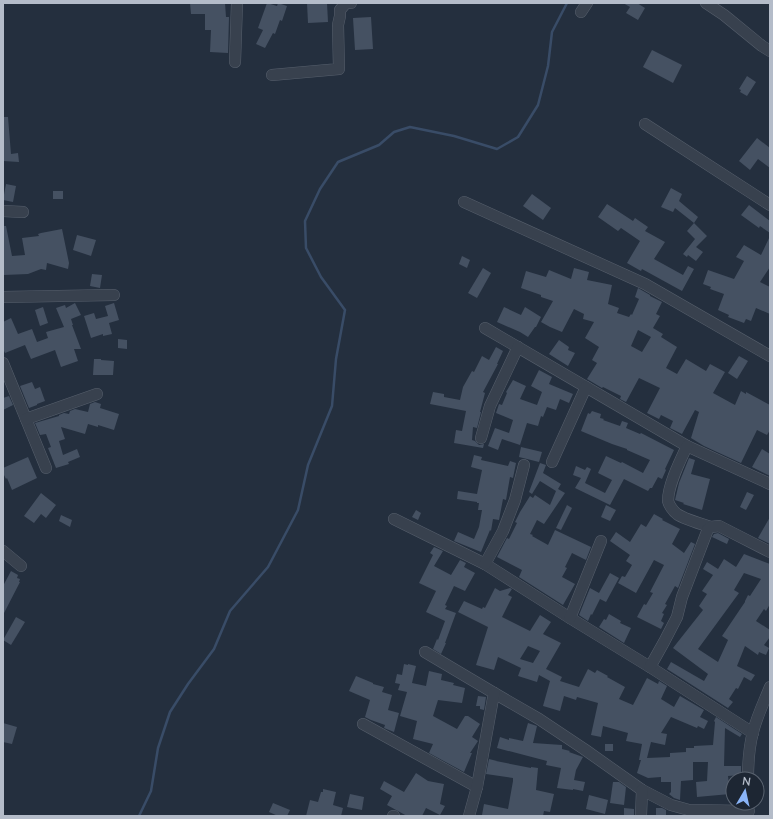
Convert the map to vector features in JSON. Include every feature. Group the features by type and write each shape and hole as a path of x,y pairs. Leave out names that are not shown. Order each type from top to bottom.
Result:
{"street":[{"path":"235,62 237,3"},
{"path":"272,76 339,69 338,25 340,10 346,3 352,3"},
{"path":"706,3 770,51"},
{"path":"645,124 770,205"},
{"path":"464,202 644,284 770,356"},
{"path":"3,211 23,212"},
{"path":"3,297 114,295"},
{"path":"485,328 687,446 770,484"},
{"path":"481,438 490,406 518,347"},
{"path":"3,363 46,468"},
{"path":"552,462 586,387"},
{"path":"26,419 97,394"},
{"path":"687,446 673,478 668,502 677,514 711,527 718,526 770,552"},
{"path":"485,564 503,531 515,500 524,465"},
{"path":"394,519 485,564 753,733"},
{"path":"650,667 677,617 682,596 708,529 711,527"},
{"path":"570,618 601,541"},
{"path":"3,551 21,566"},
{"path":"425,652 494,694 539,719 642,790 671,805 689,810 725,810"},
{"path":"748,771 753,733 770,687"},
{"path":"469,816 494,694"},
{"path":"363,724 476,787"},
{"path":"641,816 642,790"}],"building":[{"path":"190,3 225,3 226,17 229,17 228,53 210,52 211,30 205,30 205,14 191,14"},
{"path":"267,3 277,6 278,3 287,6 282,21 280,20 275,34 273,33 265,48 256,44 263,30 258,28"},
{"path":"307,3 327,3 328,22 308,23"},
{"path":"623,3 637,3 645,8 638,20 626,13 630,7"},
{"path":"371,17 373,49 355,50 353,18"},
{"path":"652,50 682,65 673,83 643,67"},
{"path":"747,76 756,82 747,96 740,92 741,90 739,89"},
{"path":"3,117 8,117 11,154 18,153 19,162 3,161"},
{"path":"757,138 770,148 770,168 758,159 750,170 739,161"},
{"path":"6,184 16,186 13,202 3,200"},
{"path":"671,188 682,194 679,201 698,217 694,223 675,208 673,212 661,207"},
{"path":"53,191 63,191 63,199 53,199"},
{"path":"532,194 551,208 543,220 523,206"},
{"path":"607,204 633,221 635,218 648,227 645,231 665,242 654,259 683,275 688,266 694,269 682,291 642,269 641,271 627,263 640,241 621,228 618,231 598,217"},
{"path":"749,205 770,221 770,233 760,226 759,228 741,215"},
{"path":"694,223 707,236 696,247 703,252 696,261 688,255 687,257 683,254 695,239 687,231"},
{"path":"3,226 6,226 12,256 25,255 22,238 39,236 38,234 41,233 62,229 69,263 68,269 47,263 46,270 41,269 28,274 4,275"},
{"path":"77,235 96,240 91,256 73,250"},
{"path":"770,236 770,267 760,282 770,287 770,314 756,308 751,321 746,319 744,323 728,317 729,315 718,310 724,294 710,289 711,287 703,284 708,270 734,279 744,261 736,257 744,245 761,255"},
{"path":"462,256 470,260 467,268 459,264"},
{"path":"483,268 491,273 477,298 468,293"},
{"path":"574,268 589,272 587,280 612,285 608,304 619,308 617,313 629,317 631,314 632,315 639,299 635,297 638,288 662,302 656,314 660,316 653,328 663,334 661,337 677,347 666,368 677,374 686,359 706,371 710,364 725,372 713,393 735,405 741,391 746,394 746,392 770,405 770,430 767,435 757,430 741,463 704,446 691,438 699,412 695,410 682,434 670,428 673,421 661,415 659,419 647,413 660,388 639,378 626,402 620,399 621,396 603,387 602,388 587,379 597,363 592,360 599,347 585,338 594,322 583,319 584,314 574,309 562,332 550,327 541,322 553,301 521,288 526,271 546,277 549,270 571,279","holes":["638,330 651,337 642,352 631,346"]},
{"path":"92,274 102,275 100,288 90,286"},
{"path":"75,303 81,315 71,319 81,349 74,349 78,361 61,367 55,350 31,359 25,345 5,353 3,349 3,322 11,318 18,334 32,329 37,342 48,338 46,332 64,327 56,308 65,305 66,308"},
{"path":"114,303 119,320 109,323 112,334 103,336 103,334 91,338 84,316 94,313 96,319 108,316 105,306"},
{"path":"43,307 48,323 40,326 35,310"},
{"path":"504,307 521,315 525,307 541,317 536,327 528,337 497,322"},
{"path":"118,339 127,340 127,349 118,348"},
{"path":"559,340 569,347 568,350 575,353 568,366 549,354"},
{"path":"496,347 503,351 498,364 483,392 485,393 477,428 473,427 472,440 479,445 484,444 483,448 454,443 456,430 462,431 466,411 430,404 433,392 444,394 444,397 460,400 463,387 472,371 474,372 482,356 489,360"},
{"path":"739,356 748,361 737,379 728,373"},
{"path":"94,359 114,361 113,375 93,375"},
{"path":"539,370 552,377 549,384 573,394 569,403 560,399 556,410 547,407 543,417 541,416 538,426 527,423 520,445 502,439 498,450 488,446 495,428 509,433 513,420 496,413 499,404 502,405 507,393 506,392 513,380 526,386 520,399 537,405 542,392 531,386"},
{"path":"32,382 35,389 40,387 45,401 29,408 20,386"},
{"path":"9,396 13,405 3,410 3,398"},
{"path":"95,402 101,404 100,408 119,414 114,430 98,425 98,427 88,424 85,434 61,427 65,439 59,441 63,455 77,449 80,457 68,462 69,464 56,468 48,448 51,447 46,434 40,435 35,423 59,416 64,413 69,414 70,411 75,409 88,412 90,404"},
{"path":"592,411 601,414 600,418 604,419 603,420 620,426 622,421 628,423 626,428 640,434 641,433 674,450 662,479 658,477 652,488 648,491 624,479 610,505 575,488 581,478 573,475 576,466 585,470 587,467 591,469 585,483 605,493 612,480 598,473 606,456 621,463 622,462 643,473 650,460 627,449 581,431 588,413 590,414"},
{"path":"521,447 542,452 539,462 519,457"},
{"path":"762,449 770,454 770,476 752,467"},
{"path":"474,455 482,457 481,460 508,466 510,461 516,463 513,478 510,477 506,500 503,499 499,520 493,519 491,531 490,530 481,552 454,541 458,532 474,539 479,527 482,510 478,510 479,503 457,499 458,491 477,494 482,470 471,467"},
{"path":"28,457 37,478 12,490 3,473 3,468"},
{"path":"689,458 695,460 691,474 710,479 702,510 675,500 679,483"},
{"path":"540,463 546,465 543,473 561,484 558,489 565,493 544,524 537,520 530,534 548,545 555,530 591,547 586,560 572,553 565,567 567,568 562,577 575,584 563,605 519,577 522,570 497,557 507,538 509,539 517,523 515,522 530,496 533,498 535,495 550,505 556,491 540,481 532,494 529,492"},
{"path":"747,492 754,495 746,510 740,507"},
{"path":"41,493 56,505 46,518 41,514 34,523 24,516"},
{"path":"567,505 572,508 561,530 556,528"},
{"path":"606,505 616,510 610,521 601,517"},
{"path":"416,510 421,513 418,520 412,517"},
{"path":"654,514 680,529 672,544 684,553 691,542 695,544 678,588 675,586 665,604 667,605 662,613 664,614 661,621 664,623 661,629 637,617 644,604 646,605 653,593 650,592 664,565 654,560 636,593 618,583 622,576 625,577 632,565 626,561 630,555 610,541 616,532 630,542 641,524 646,527"},
{"path":"61,515 72,520 70,527 59,521"},
{"path":"770,517 770,544 758,538"},
{"path":"718,533 729,539 727,544 712,537 714,534"},
{"path":"434,547 443,551 434,566 451,575 460,560 466,563 464,567 475,573 465,591 454,586 445,605 447,606 445,609 456,613 441,654 433,649 445,621 426,612 436,591 419,583 433,555 430,553"},
{"path":"744,554 770,564 770,604 766,611 764,609 756,621 770,630 770,637 764,645 769,648 766,655 759,652 758,655 745,646 737,666 755,675 751,681 744,677 738,689 736,688 729,699 733,702 728,708 667,669 671,662 704,681 708,674 673,648 703,610 699,606 707,594 702,591 713,575 703,569 707,562 718,569 724,559 736,567","holes":["744,573 761,579 750,596 748,595 745,602 722,636 728,640 718,662 698,649 739,593 734,590"]},
{"path":"11,571 18,575 17,578 20,579 20,582 3,615 3,586"},
{"path":"610,573 619,578 606,602 600,599 588,621 579,615 590,588 599,593"},
{"path":"495,588 500,591 510,588 512,589 508,595 512,597 502,617 530,631 540,615 551,622 543,634 561,643 546,669 562,677 560,681 579,687 588,669 595,673 597,670 625,687 619,699 633,705 647,678 658,684 659,681 667,686 661,699 674,707 680,696 704,710 700,717 708,721 704,729 698,726 697,728 671,717 661,733 667,734 665,745 651,742 647,758 670,757 670,753 686,752 686,748 713,745 714,721 716,717 742,734 740,737 725,728 724,766 741,766 741,771 725,771 725,794 697,797 696,782 707,781 708,762 693,762 693,780 681,781 680,800 674,798 669,794 671,792 671,782 661,782 661,777 648,778 637,773 641,760 639,760 642,744 626,741 628,733 603,726 601,737 591,735 598,703 577,697 576,700 564,696 560,711 543,706 550,681 539,675 537,682 518,676 521,668 498,657 494,670 476,665 488,627 458,612 464,601 482,609 483,607 485,608","holes":["528,646 540,651 533,663 520,659"]},
{"path":"609,614 621,621 620,623 631,628 624,643 599,627 604,619 606,620"},
{"path":"16,617 25,622 11,645 3,640"},
{"path":"404,664 416,666 412,683 426,686 429,671 442,674 441,680 454,683 453,685 465,688 462,703 438,700 433,716 457,729 465,716 468,716 480,724 472,737 478,741 470,753 472,753 464,772 429,753 433,744 413,739 417,721 400,716 407,692 398,690 400,684 395,683 397,674 402,675"},
{"path":"356,676 373,684 384,687 382,692 392,695 388,710 399,713 394,732 384,728 385,725 365,717 370,700 349,691"},
{"path":"478,696 486,697 484,710 480,709 480,706 476,706"},
{"path":"3,723 17,727 12,744 3,742"},
{"path":"528,723 537,726 533,743 562,745 562,749 583,757 576,770 574,780 585,782 583,791 557,788 561,768 546,765 547,761 497,748 500,737 509,740 509,738 523,741"},
{"path":"605,744 613,744 613,751 605,751"},
{"path":"489,759 531,768 538,768 536,790 554,794 550,812 544,811 543,816 482,815 484,804 508,809 513,781 513,778 486,774"},
{"path":"416,773 428,781 444,784 440,804 445,806 440,815 426,808 422,816 407,816 387,805 392,796 380,789 384,781 404,792"},
{"path":"613,782 619,782 626,787 624,805 610,803"},
{"path":"323,789 336,792 333,805 343,808 341,816 306,816 310,800 318,802"},
{"path":"350,794 364,797 362,810 347,807"},
{"path":"589,795 608,800 605,814 586,809"},
{"path":"273,803 290,810 287,816 278,816 269,812"},
{"path":"624,808 634,809 634,816 624,815"},
{"path":"656,808 666,810 666,816 656,816"}],"waterway":[{"path":"139,816 151,791 158,748 170,712 188,684 214,649 230,611 268,567 298,510 308,465 332,406 336,359 345,310 321,277 306,248 305,221 320,189 338,162 379,145 394,132 410,127 454,136 497,149 518,137 538,105 548,66 552,32 567,3"}]}
